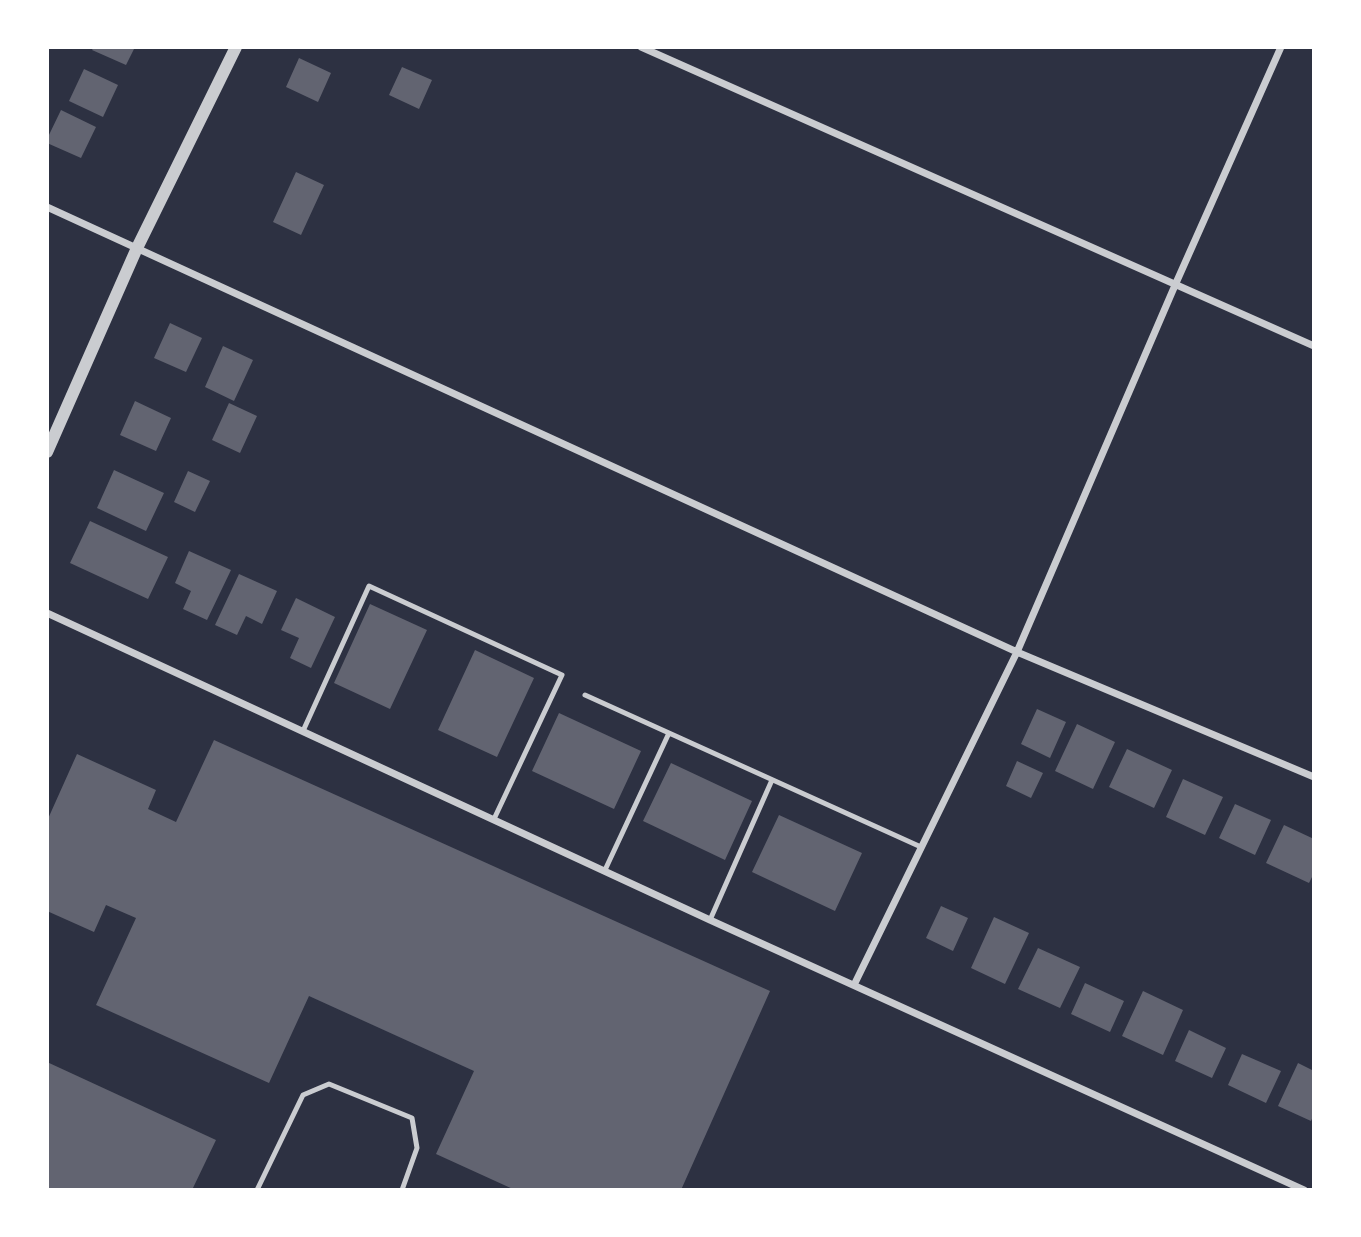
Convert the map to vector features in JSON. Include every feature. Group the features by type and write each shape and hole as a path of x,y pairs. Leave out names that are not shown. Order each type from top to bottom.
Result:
{"street":[{"path":"47,452 136,247 236,47"},
{"path":"641,47 1314,346"},
{"path":"854,985 1017,652 1176,283 1282,47"},
{"path":"47,207 1017,652 1314,778"},
{"path":"47,613 1304,1190"}],"lane":[{"path":"303,731 369,586 562,675 494,819"},
{"path":"585,695 921,847"},
{"path":"605,870 669,733"},
{"path":"710,919 772,780"},
{"path":"257,1190 303,1095 329,1084 412,1118 417,1148 402,1190"}],"building":[{"path":"94,47 135,47 126,65 92,50"},
{"path":"299,58 331,73 318,102 286,87"},
{"path":"402,67 432,80 419,109 389,95"},
{"path":"84,69 118,85 103,117 69,101"},
{"path":"61,110 96,127 81,158 47,143"},
{"path":"296,172 324,185 301,235 273,222"},
{"path":"170,323 202,338 186,372 154,358"},
{"path":"223,346 253,360 234,401 205,387"},
{"path":"135,401 171,418 156,451 120,435"},
{"path":"229,403 257,416 240,453 212,440"},
{"path":"114,470 164,493 146,531 97,508"},
{"path":"188,471 210,481 195,512 174,502"},
{"path":"90,521 168,557 148,599 70,563"},
{"path":"189,551 231,570 207,620 183,609 191,591 175,583"},
{"path":"239,574 277,591 262,624 246,616 237,635 215,625"},
{"path":"296,598 335,617 311,668 290,658 299,638 281,630"},
{"path":"370,604 427,630 390,709 334,683"},
{"path":"475,650 534,678 497,757 438,730"},
{"path":"1037,709 1066,722 1050,758 1021,744"},
{"path":"559,713 641,751 614,809 532,771"},
{"path":"1077,724 1115,742 1093,789 1055,771"},
{"path":"214,740 770,991 681,1190 515,1190 436,1154 474,1071 309,996 269,1083 96,1005 136,918 106,905 94,932 47,911 47,821 77,754 156,790 148,809 176,822"},
{"path":"1127,749 1172,770 1154,808 1109,787"},
{"path":"1017,761 1043,773 1031,798 1006,786"},
{"path":"671,763 752,801 725,860 643,821"},
{"path":"1183,779 1223,797 1205,835 1166,817"},
{"path":"1235,804 1271,820 1255,855 1219,838"},
{"path":"779,815 862,853 835,911 752,872"},
{"path":"1284,825 1314,839 1314,873 1309,883 1266,863"},
{"path":"941,906 968,918 953,951 926,938"},
{"path":"994,917 1029,933 1005,984 971,968"},
{"path":"1038,948 1080,967 1060,1008 1018,989"},
{"path":"1085,983 1124,1001 1110,1032 1071,1014"},
{"path":"1143,991 1183,1010 1163,1055 1122,1036"},
{"path":"1189,1030 1226,1048 1212,1078 1175,1061"},
{"path":"1242,1054 1281,1071 1266,1103 1228,1085"},
{"path":"47,1062 216,1140 192,1190 47,1190"},
{"path":"1298,1063 1314,1071 1314,1114 1311,1121 1278,1106"}]}
